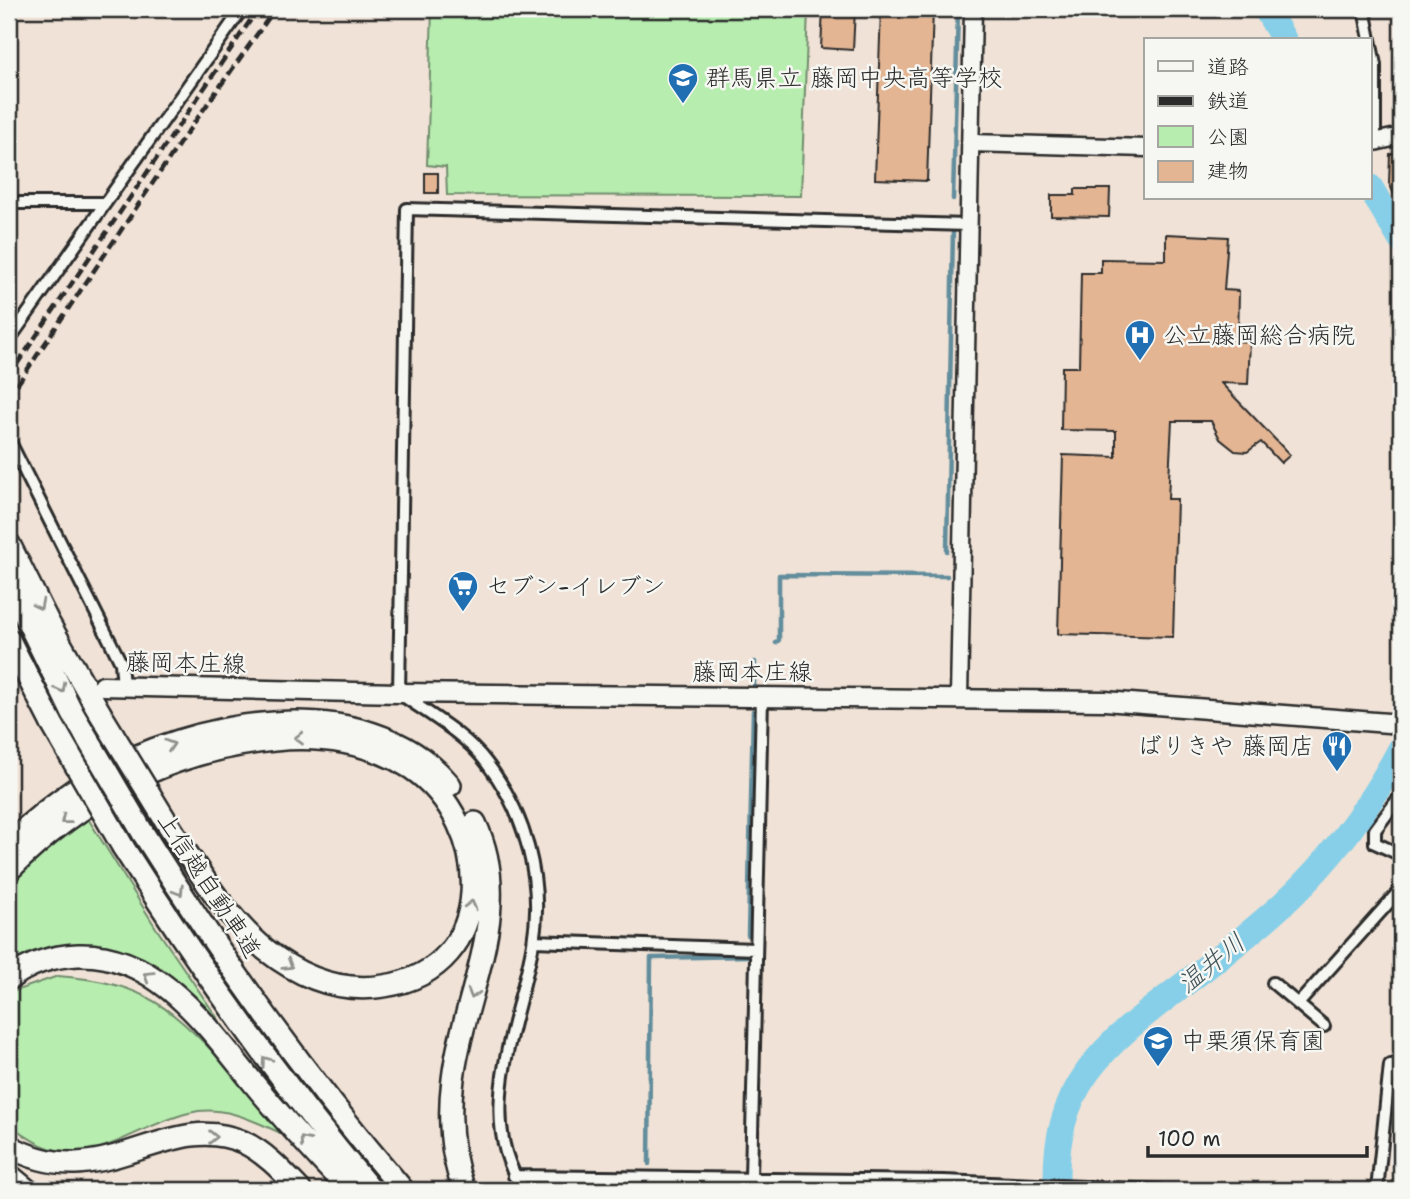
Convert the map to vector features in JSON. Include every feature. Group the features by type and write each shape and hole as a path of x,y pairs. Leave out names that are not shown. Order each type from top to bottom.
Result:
{"highway":[{"path":"9,544 100,713 166,821 217,896 249,934 297,971 334,985 353,988 390,985 425,972 452,946 470,913 474,894 470,853 454,814 442,797 428,782 395,759 337,740 289,738 259,741 204,752 152,769 105,792 80,809 9,870"},
{"name":"上信越自動車道","path":"9,583 74,714 143,834 250,996 346,1122 403,1190"},
{"path":"9,640 52,724 122,847 238,1022 279,1078 371,1190"},
{"path":"9,844 71,792 117,765 166,746 232,729 285,723 327,723 391,741 426,761 442,776 469,810 482,840 489,873 486,941 453,1078 451,1129 464,1190"},
{"path":"9,979 49,958 84,955 118,960 150,976 200,1018 350,1190"},
{"path":"9,1146 34,1162 52,1168 88,1170 105,1168 193,1138 226,1138 242,1142 270,1159 299,1190"},
{"path":"9,1175 27,1190"}],"main road":[{"name":"藤岡本庄線","path":"103,686 399,693 762,698 959,697 1105,701 1401,724"}],"street":[{"path":"9,340 242,9"},
{"path":"959,697 973,9"},
{"path":"1364,9 1370,38"},
{"path":"1372,50 1375,65 1372,143 1401,136"},
{"path":"970,143 1144,148"},
{"path":"9,203 105,203"},
{"path":"524,1190 514,1176 505,1150 502,1090 506,1055 534,941 533,867 524,831 509,797 485,760 454,732 399,693 407,209 968,225"},
{"path":"9,440 121,663 123,686"},
{"path":"751,1178 762,698"},
{"path":"1401,795 1375,830 1375,843 1401,855"},
{"path":"1299,1003 1401,889"},
{"path":"534,941 755,949"},
{"path":"1273,982 1324,1026"},
{"path":"1377,1190 1390,1065 1401,1064"},
{"path":"514,1176 1066,1184 1159,1190"}],"green space":[{"name":"群馬県立 藤岡中央高等学校","path":"432,9 808,9 801,196 447,195 446,167 427,165"},
{"path":"87,817 156,928 242,1054 138,958 113,948 87,944 50,946 9,964 9,886 46,849"},
{"path":"58,976 115,985 136,992 164,1008 202,1040 287,1136 240,1116 202,1111 164,1121 99,1148 79,1152 57,1150 34,1141 9,1123 9,993"}],"building":[{"path":"823,9 855,9 853,50 821,48"},
{"path":"881,9 933,9 927,181 875,179"},
{"path":"1401,153 1401,209 1389,183 1390,154"},
{"path":"425,173 438,173 438,193 425,193"},
{"path":"1075,189 1110,189 1109,217 1051,216 1051,195 1075,195"},
{"path":"1166,234 1228,237 1224,290 1239,291 1238,341 1250,342 1248,384 1221,383 1290,455 1281,463 1261,442 1247,452 1235,451 1220,439 1211,421 1172,421 1168,499 1177,499 1173,637 1058,634 1063,455 1116,457 1116,431 1061,430 1062,367 1079,367 1081,273 1101,273 1101,259 1166,260"}],"waterway":[{"path":"953,199 958,9"},
{"name":"温井川","path":"1266,9 1283,38"},
{"name":"温井川","path":"1372,190 1401,240"},
{"path":"947,551 953,230"},
{"path":"776,643 779,640 779,575 947,576"},
{"path":"754,685 755,662"},
{"path":"748,935 753,711"},
{"name":"温井川","path":"1057,1190 1057,1154 1063,1123 1073,1096 1088,1072 1127,1029 1245,937 1301,887 1349,831 1401,748"},
{"path":"649,1164 651,958 748,956"}],"tunnel":[{"path":"9,685 96,686"}],"railway":[{"path":"9,376 258,9"},
{"path":"9,397 179,144 275,9"}],"place":[{"name":"群馬県立 藤岡中央高等学校","path":"683,105"},
{"name":"公立藤岡総合病院","path":"1140,362"},
{"name":"セブン-イレブン","path":"463,613"},
{"name":"ばりきや 藤岡店","path":"1337,773"},
{"name":"中栗須保育園","path":"1158,1068"}]}
